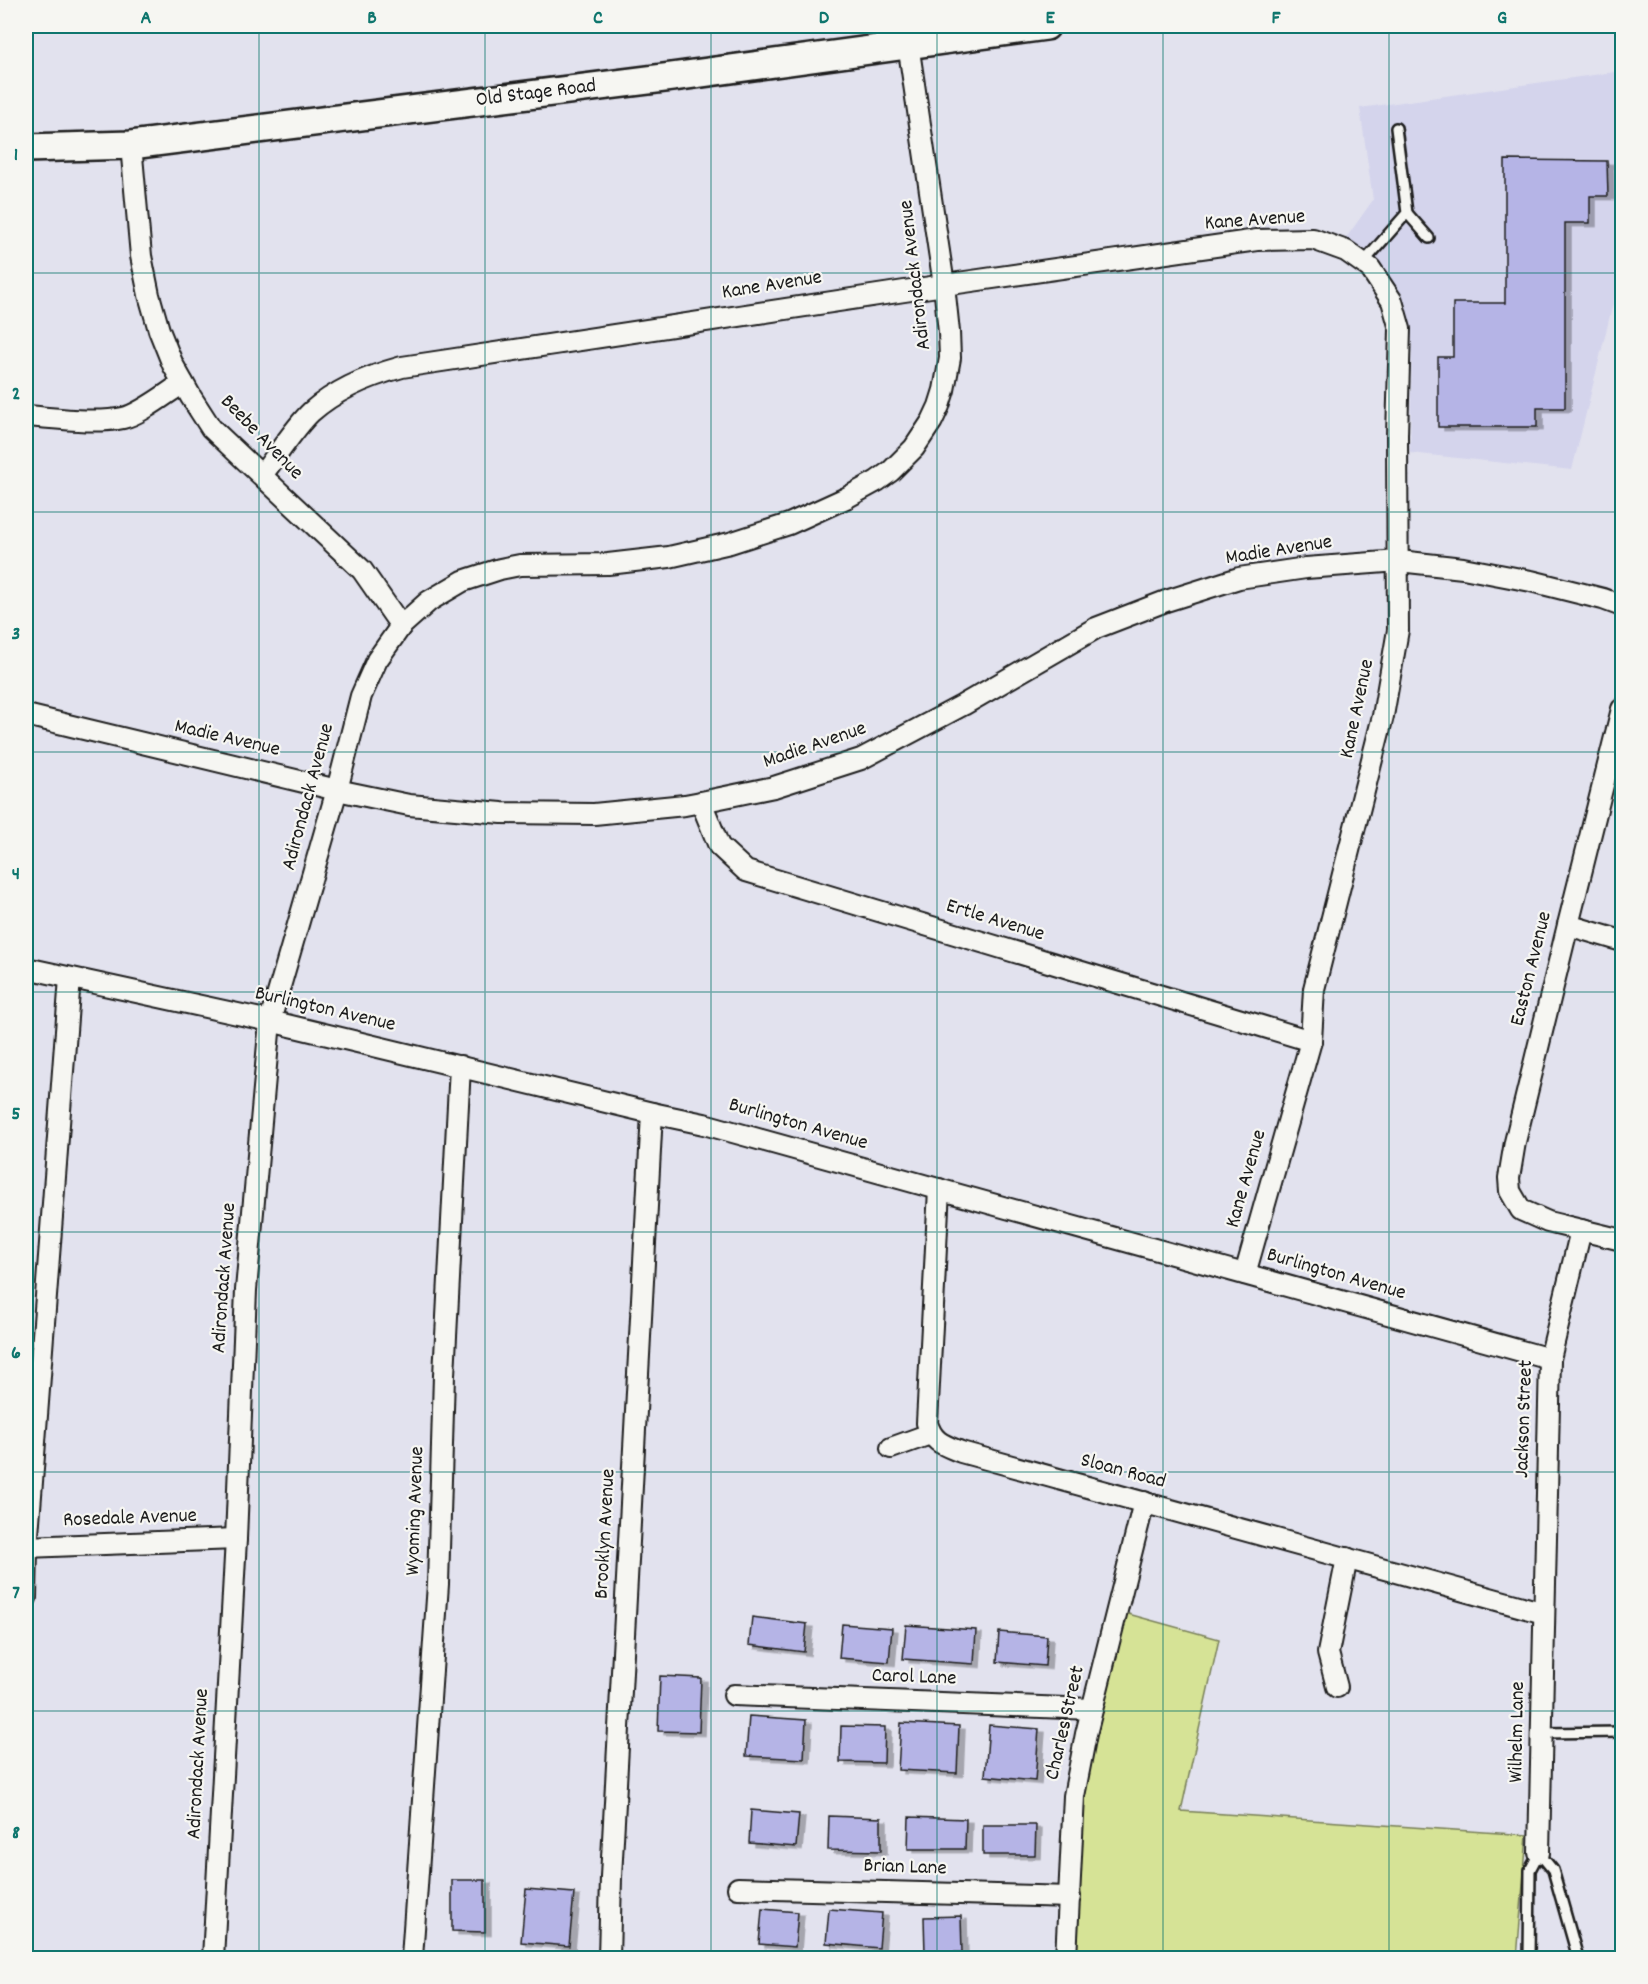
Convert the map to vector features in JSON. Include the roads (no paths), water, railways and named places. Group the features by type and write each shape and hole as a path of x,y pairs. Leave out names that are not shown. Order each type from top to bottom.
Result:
{"main road":[{"name":"Old Stage Road","path":"26,148 131,145 660,79 1046,26"}],"street":[{"name":"Adirondack Avenue","path":"213,1959 236,1539 246,1290 270,1021 337,790 361,696 387,643 401,626 429,601 446,590 482,574 520,566 608,564 669,557 730,543 789,524 846,498 877,480 903,460 914,448 932,421 942,398 950,358 944,285 908,44"},
{"name":"Beebe Avenue","path":"131,145 141,256 148,295 159,330 183,383 211,428 362,570 401,626"},
{"name":"Kane Avenue","path":"261,475 309,414 344,389 382,372 402,367 1257,240 1313,239 1346,251 1370,268 1392,301 1400,329 1396,435 1398,630 1383,716 1314,989 1311,1041 1245,1274"},
{"path":"26,416 94,420 124,418 183,383"},
{"name":"Madie Avenue","path":"26,715 337,790 409,805 502,813 594,814 685,805 774,787 861,759 963,705 1096,628 1166,601 1239,578 1306,568 1399,561 1475,570 1531,581 1623,606"},
{"name":"Easton Avenue","path":"1623,709 1515,1142 1509,1178 1510,1191 1521,1210 1548,1222 1623,1240"},
{"name":"Ertle Avenue","path":"701,802 718,846 746,871 1311,1041"},
{"path":"1568,925 1623,941"},
{"name":"Burlington Avenue","path":"26,968 270,1021 704,1124 1550,1359"},
{"path":"26,1598 26,1548 70,978"},
{"name":"Wyoming Avenue","path":"412,1959 438,1584 444,1375 460,1066"},
{"name":"Brooklyn Avenue","path":"609,1959 611,1877 652,1113"},
{"path":"891,1448 930,1434 927,1423 939,1189"},
{"name":"Jackson Street","path":"1544,1613 1550,1359 1581,1230"},
{"name":"Sloan Road","path":"930,1434 940,1443 961,1452 1544,1613"},
{"name":"Charles Street","path":"1066,1959 1074,1796 1092,1708 1144,1503"},
{"name":"Rosedale Avenue","path":"26,1548 236,1539"},
{"path":"1337,1687 1328,1653 1347,1558"},
{"name":"Wilhelm Lane","path":"1539,1853 1544,1613"},
{"name":"Carol Lane","path":"735,1695 1092,1708"},
{"name":"Brian Lane","path":"738,1888 1070,1897"}],"lane":[{"path":"1396,128 1407,213 1429,238"},
{"path":"1363,263 1407,213"},
{"path":"1542,1733 1623,1732"},
{"path":"1529,1959 1530,1870 1539,1853 1553,1870 1578,1959"}]}
